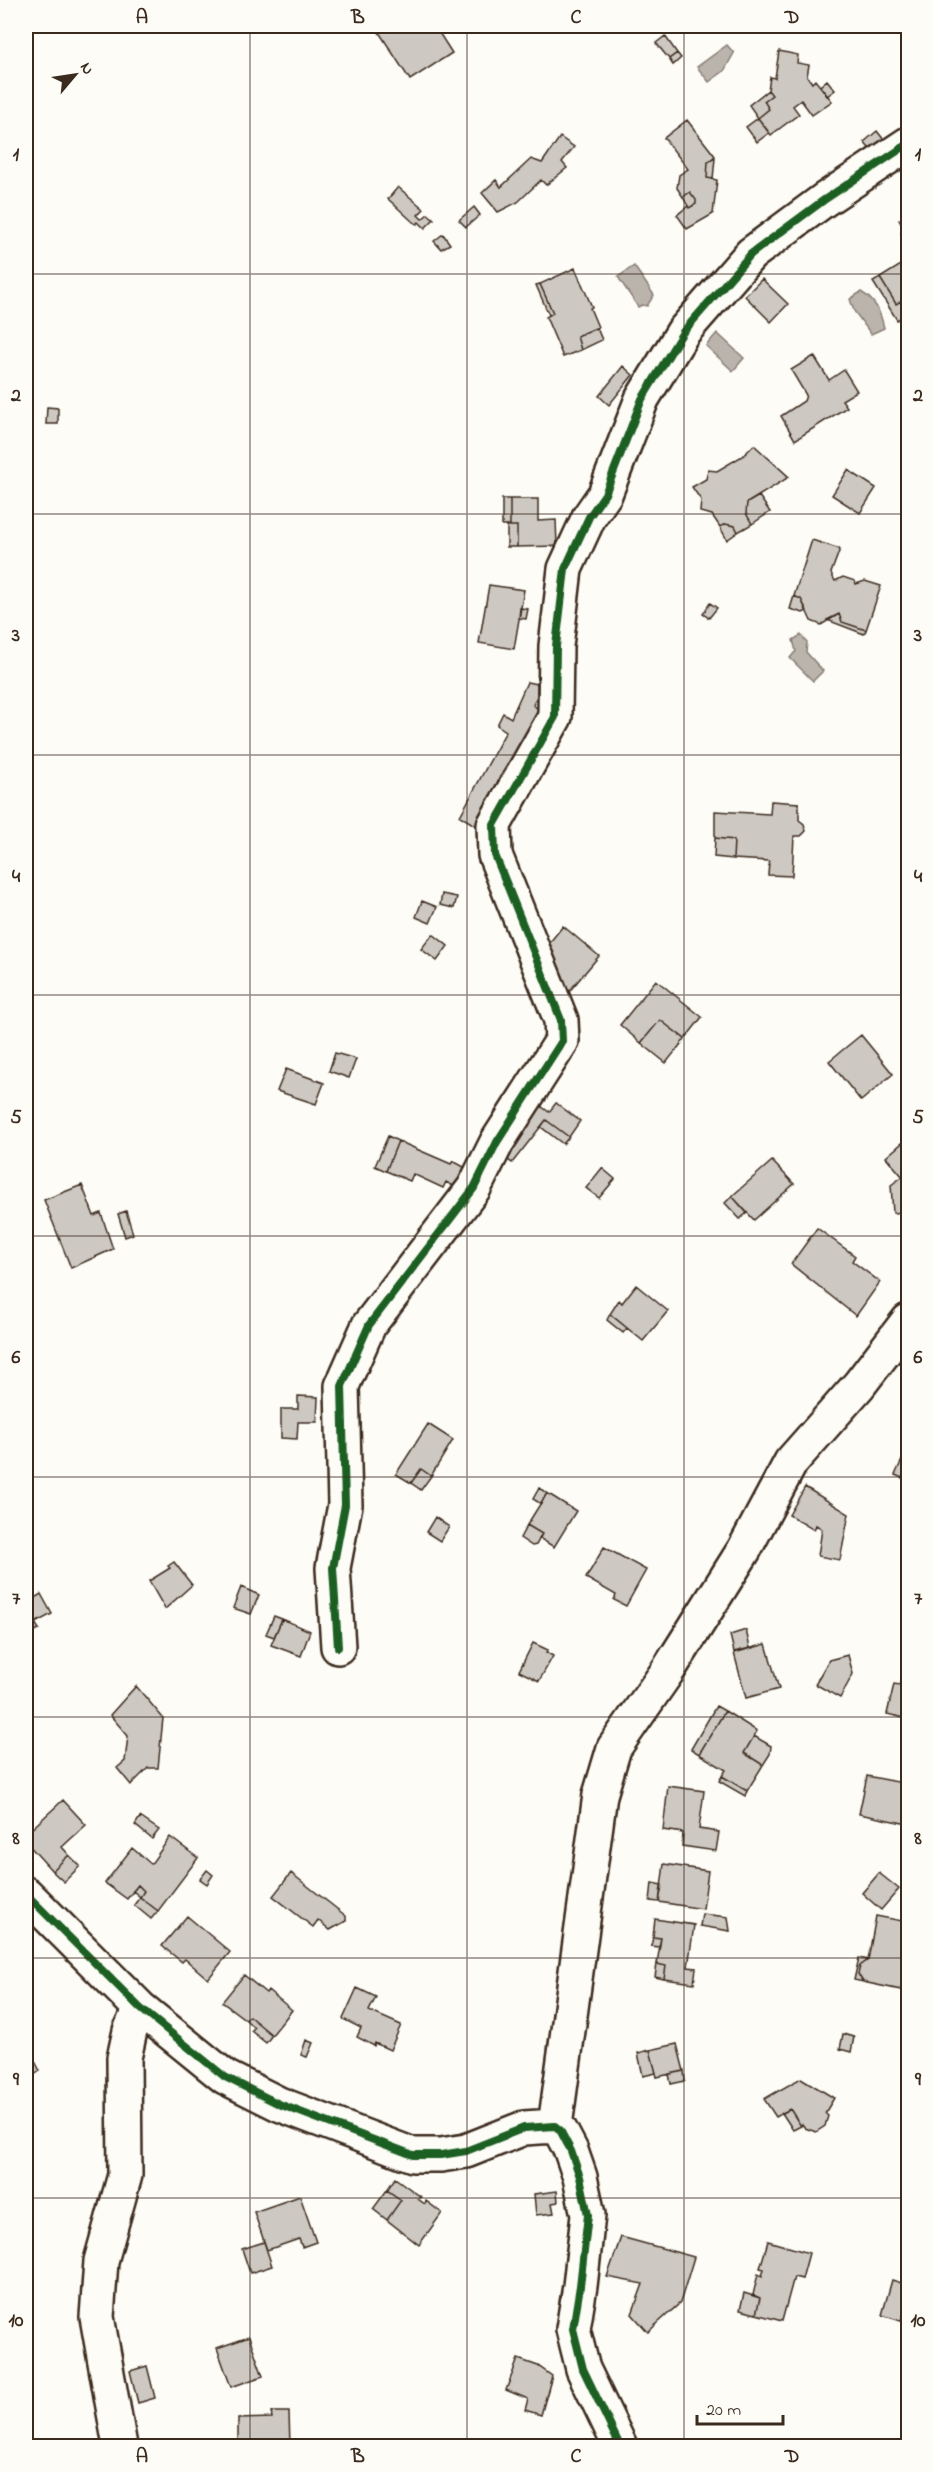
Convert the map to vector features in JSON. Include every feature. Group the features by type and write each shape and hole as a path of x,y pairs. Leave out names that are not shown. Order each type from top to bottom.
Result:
{"street":[{"path":"338,1647 333,1568 345,1505 342,1386 369,1325 474,1188 497,1142 562,1041 561,1020 495,855 494,825 555,717 556,646 565,569 589,517 605,494 642,399 683,332 751,254 824,200 909,144"},
{"path":"555,2126 600,1795 614,1748 668,1672 744,1550 791,1462 859,1385 909,1321"},
{"path":"26,1894 140,2008 225,2077 279,2104 413,2155 441,2155 466,2151 524,2128 555,2126 560,2130 571,2151 580,2177 588,2215 573,2329 583,2369 620,2446"},
{"path":"120,2446 98,2317 101,2261 125,2175 124,2058 130,2031 140,2008"}],"shaded area":[{"path":"727,45 734,53 724,71 709,82 697,67"},
{"path":"634,266 654,295 647,306 638,307 618,277"},
{"path":"861,292 877,307 884,328 871,334 854,311 850,299"},
{"path":"717,333 744,358 733,371 706,346"},
{"path":"801,635 807,642 806,652 823,671 813,681 790,658 796,651 793,640"}],"building":[{"path":"375,26 437,26 436,28 452,53 410,80"},
{"path":"665,36 677,53 669,59 656,43"},
{"path":"779,51 798,55 797,63 809,65 807,76 812,83 815,80 832,101 812,115 801,100 793,106 799,114 771,135 758,118 769,109 764,101 772,95 768,90 770,77 775,78"},
{"path":"677,53 681,58 673,65 669,59"},
{"path":"827,80 835,90 827,96 820,86"},
{"path":"768,90 772,95 764,101 769,109 758,118 749,105"},
{"path":"758,118 769,133 757,142 746,127"},
{"path":"687,120 715,156 708,162 707,178 717,180 713,214 687,229 677,215 688,206 689,208 696,204 696,200 690,192 683,197 677,188 679,175 688,169 664,138"},
{"path":"877,131 888,145 877,152 864,142"},
{"path":"560,137 574,147 562,162 567,168 546,185 541,180 518,202 498,212 482,193 496,180 501,187 531,159 542,163"},
{"path":"715,158 713,179 707,178 708,162"},
{"path":"398,187 424,209 418,215 422,219 428,214 434,219 425,228 419,222 417,224 413,222 388,199"},
{"path":"690,192 696,204 689,208 683,197"},
{"path":"474,207 480,215 466,227 459,220"},
{"path":"908,214 908,227 905,230 899,220"},
{"path":"908,227 908,244 901,233"},
{"path":"443,234 450,244 441,249 434,241"},
{"path":"904,263 906,268 908,267 908,313 901,301 896,304 880,278"},
{"path":"575,268 598,327 577,336 581,350 563,357 546,317 553,313 540,284"},
{"path":"880,278 896,304 901,301 908,313 897,320 873,282"},
{"path":"762,279 788,304 771,322 745,296"},
{"path":"540,284 553,313 549,315 536,285"},
{"path":"597,328 602,340 581,350 577,336"},
{"path":"814,356 829,380 844,370 857,391 842,400 847,407 795,440 781,416 804,401 806,395 791,370"},
{"path":"623,366 633,375 609,405 599,396"},
{"path":"47,407 58,408 58,424 46,424"},
{"path":"754,445 789,477 747,503 746,513 752,524 738,532 735,526 725,524 720,527 712,515 700,512 701,500 692,487 706,479 708,470 717,471 744,455"},
{"path":"848,470 876,488 860,513 832,495"},
{"path":"759,496 770,512 752,524 746,513 747,503"},
{"path":"502,499 510,499 510,526 502,526"},
{"path":"510,499 538,499 538,521 556,520 557,546 517,547 517,526 510,526"},
{"path":"725,524 735,526 738,532 727,540 720,527"},
{"path":"507,526 517,526 517,547 507,547"},
{"path":"812,540 840,549 831,573 835,581 843,577 855,581 856,584 865,581 881,586 866,630 842,622 839,614 821,625 811,621 801,599 794,596"},
{"path":"489,585 524,590 514,649 479,643"},
{"path":"794,596 801,599 807,611 803,613 790,609"},
{"path":"710,603 717,608 709,618 703,614"},
{"path":"520,608 528,609 526,619 519,618"},
{"path":"839,614 842,622 866,630 864,634 827,620"},
{"path":"527,682 537,684 537,696 533,705 547,715 481,829 460,816 506,731 497,725 503,713 511,718"},
{"path":"771,801 799,803 799,820 804,824 806,831 801,836 794,836 792,876 768,875 769,861 733,859 734,840 715,838 715,811 770,814"},
{"path":"715,838 734,840 733,859 714,857"},
{"path":"442,894 457,897 454,908 440,905"},
{"path":"26,901 31,902 28,923 26,923"},
{"path":"422,901 437,907 430,923 416,917"},
{"path":"563,926 599,956 561,1001 541,953"},
{"path":"433,934 448,946 437,961 421,949"},
{"path":"656,980 702,1017 685,1039 660,1020 641,1043 620,1025"},
{"path":"660,1020 685,1039 666,1063 641,1043"},
{"path":"861,1035 893,1074 861,1101 829,1061"},
{"path":"335,1053 356,1059 349,1078 329,1071"},
{"path":"286,1069 324,1083 316,1104 277,1091"},
{"path":"556,1103 580,1121 569,1137 546,1120 512,1163 500,1154 538,1104 549,1112"},
{"path":"546,1120 569,1137 563,1144 541,1127"},
{"path":"388,1136 398,1141 386,1171 375,1166"},
{"path":"908,1138 908,1183 886,1157"},
{"path":"398,1141 451,1164 453,1161 475,1173 463,1191 446,1182 443,1188 413,1174 410,1181 386,1171"},
{"path":"772,1161 794,1184 754,1220 732,1196"},
{"path":"602,1168 615,1179 599,1198 586,1188"},
{"path":"902,1177 908,1183 904,1187 905,1212 893,1213 891,1185"},
{"path":"908,1183 908,1212 905,1212 904,1187"},
{"path":"82,1185 94,1216 101,1213 113,1249 71,1268 44,1200"},
{"path":"732,1196 747,1213 740,1219 725,1203"},
{"path":"126,1211 133,1234 125,1237 118,1214"},
{"path":"817,1228 855,1256 852,1261 880,1282 856,1316 791,1264"},
{"path":"636,1285 668,1311 643,1341 610,1314 619,1300 622,1303"},
{"path":"610,1314 627,1328 623,1333 607,1320"},
{"path":"298,1396 318,1397 317,1422 298,1422 297,1439 281,1438 281,1409 298,1409"},
{"path":"428,1424 453,1440 431,1476 421,1469 411,1483 396,1474"},
{"path":"908,1447 908,1464 902,1460"},
{"path":"902,1460 908,1464 902,1478 895,1475"},
{"path":"421,1469 431,1476 421,1490 411,1483"},
{"path":"805,1487 849,1514 840,1560 818,1556 822,1529 816,1525 814,1530 789,1515"},
{"path":"539,1488 547,1493 541,1504 533,1499"},
{"path":"547,1493 576,1511 554,1547 539,1538 542,1534 527,1525"},
{"path":"435,1517 449,1527 440,1541 426,1532"},
{"path":"527,1525 542,1534 536,1545 532,1546 520,1538"},
{"path":"604,1547 646,1570 626,1606 614,1600 616,1595 586,1578"},
{"path":"174,1562 192,1585 165,1609 149,1581 170,1568 168,1566"},
{"path":"241,1587 259,1595 251,1614 233,1608"},
{"path":"41,1594 52,1614 26,1628 26,1603"},
{"path":"274,1616 282,1619 274,1637 266,1634"},
{"path":"282,1619 310,1631 301,1656 271,1645"},
{"path":"35,1623 39,1629 26,1636 26,1628"},
{"path":"746,1630 750,1648 734,1652 730,1635"},
{"path":"533,1643 548,1650 546,1652 553,1656 539,1681 519,1671"},
{"path":"766,1644 779,1689 746,1698 734,1653"},
{"path":"908,1650 908,1719 887,1714 894,1684 900,1685"},
{"path":"848,1655 853,1674 840,1698 815,1684 829,1660"},
{"path":"136,1686 163,1718 158,1768 148,1768 131,1785 117,1768 125,1761 128,1736 110,1715"},
{"path":"716,1706 725,1711 699,1754 691,1749"},
{"path":"725,1711 757,1731 744,1753 763,1765 747,1791 722,1776 726,1770 699,1754"},
{"path":"754,1736 771,1746 770,1754 763,1765 744,1753"},
{"path":"722,1776 747,1791 745,1796 719,1781"},
{"path":"867,1776 908,1784 908,1824 859,1814"},
{"path":"668,1786 704,1791 699,1829 719,1832 716,1851 682,1846 683,1833 663,1830"},
{"path":"63,1800 86,1825 62,1847 69,1855 52,1871 26,1842 26,1834"},
{"path":"140,1817 159,1830 152,1839 135,1825"},
{"path":"170,1837 198,1858 158,1911 140,1897 144,1891 138,1885 127,1899 105,1883 132,1848 151,1864"},
{"path":"69,1855 80,1866 64,1882 52,1871"},
{"path":"664,1864 708,1871 703,1909 659,1902"},
{"path":"207,1870 213,1875 207,1884 200,1879"},
{"path":"291,1873 346,1916 346,1921 330,1930 318,1920 313,1927 273,1896"},
{"path":"879,1873 899,1889 881,1910 862,1893"},
{"path":"652,1883 662,1885 659,1902 650,1901"},
{"path":"138,1885 144,1891 140,1897 133,1891"},
{"path":"140,1897 158,1911 151,1919 134,1905"},
{"path":"702,1914 728,1917 730,1931 700,1926"},
{"path":"187,1916 230,1952 208,1979 185,1959 182,1962 162,1946"},
{"path":"876,1916 908,1922 908,1946 901,1990 863,1982 858,1974 860,1966 868,1960"},
{"path":"655,1919 694,1925 688,1967 696,1968 694,1983 664,1979 666,1966 657,1964 661,1938 653,1937"},
{"path":"653,1937 661,1938 659,1947 651,1946"},
{"path":"859,1958 868,1960 860,1966 858,1974 863,1982 854,1980"},
{"path":"657,1964 666,1966 664,1979 655,1977"},
{"path":"244,1975 266,1993 268,1990 292,2010 272,2035 249,2016 246,2020 222,2002"},
{"path":"357,1988 376,1997 369,2011 401,2025 390,2050 375,2043 374,2046 357,2037 361,2028 343,2019"},
{"path":"249,2016 272,2035 266,2043 251,2031 254,2028 246,2020"},
{"path":"843,2034 854,2037 851,2052 840,2049"},
{"path":"306,2040 313,2043 307,2057 301,2055"},
{"path":"26,2044 40,2071 34,2075 26,2059"},
{"path":"677,2044 684,2071 657,2077 650,2050"},
{"path":"650,2050 656,2073 643,2076 638,2053"},
{"path":"26,2059 34,2075 26,2079"},
{"path":"684,2071 685,2081 671,2084 669,2074"},
{"path":"801,2078 834,2098 825,2113 828,2116 825,2126 816,2132 805,2128 802,2124 801,2126 790,2109 776,2117 764,2099"},
{"path":"790,2109 801,2126 793,2130 782,2113"},
{"path":"395,2178 421,2197 418,2199 425,2204 426,2201 442,2213 419,2245 387,2220 401,2200 387,2190"},
{"path":"387,2190 401,2200 387,2220 373,2209"},
{"path":"557,2191 558,2202 552,2203 554,2213 536,2215 534,2194"},
{"path":"300,2196 316,2242 302,2247 299,2239 267,2250 254,2212"},
{"path":"621,2237 694,2257 680,2303 648,2332 632,2314 643,2284 607,2277"},
{"path":"768,2241 809,2253 802,2279 794,2277 782,2321 756,2314 760,2298 753,2295 758,2274 762,2276 764,2269 760,2268"},
{"path":"264,2242 272,2266 250,2273 242,2249"},
{"path":"892,2280 908,2285 908,2317 903,2316 901,2321 882,2315"},
{"path":"744,2293 760,2298 756,2314 740,2310"},
{"path":"249,2337 263,2376 231,2387 217,2348"},
{"path":"518,2359 538,2366 552,2376 541,2415 525,2410 528,2399 506,2390"},
{"path":"147,2366 155,2398 138,2403 130,2371"},
{"path":"271,2412 289,2412 290,2446 238,2446 238,2419 272,2418"}],"cycle path":[{"path":"338,1647 333,1568 345,1505 342,1386 369,1325 474,1188 497,1142 562,1041 561,1020 495,855 494,825 555,717 556,646 565,569 589,517 605,494 642,399 683,332 751,254 824,200 908,144"},
{"path":"26,1894 140,2008 225,2077 279,2104 413,2155 441,2155 466,2151 524,2128 555,2126 560,2130 571,2151 580,2177 588,2215 573,2329 583,2369 620,2446"}]}
